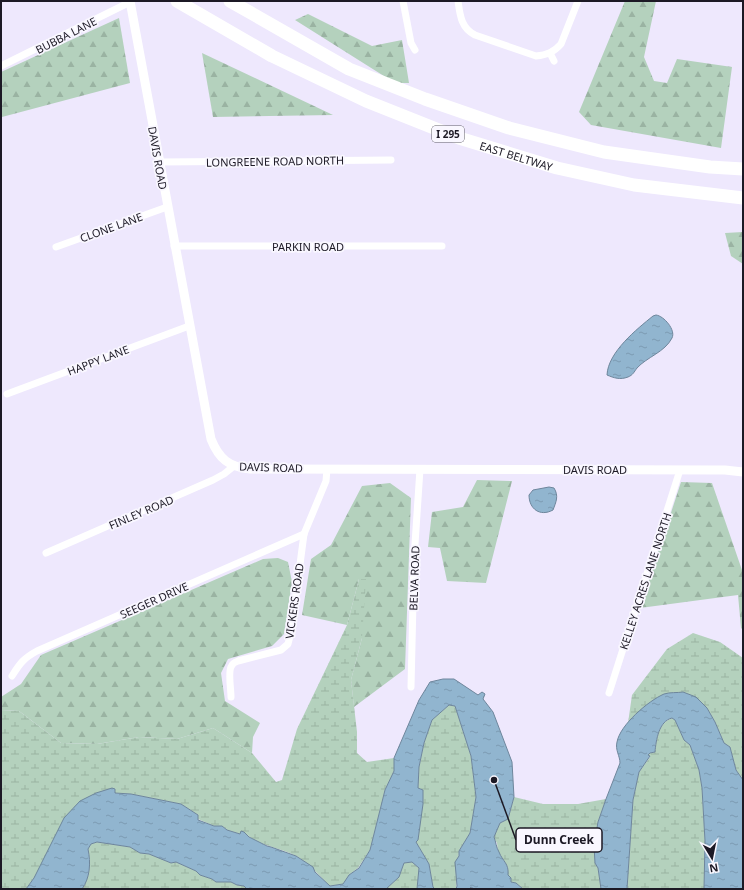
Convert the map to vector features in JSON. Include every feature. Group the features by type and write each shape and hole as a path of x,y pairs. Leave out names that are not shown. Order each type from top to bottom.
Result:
{"highway":[{"name":"EAST BELTWAY","path":"177,1 272,56 366,101 460,138 557,168 634,185 743,198"},
{"name":"I 295","path":"230,1 349,69 425,99 509,128 604,152 710,167 743,169"}],"street":[{"path":"403,1 411,43 415,50"},
{"path":"458,1 461,18 468,32 536,56 550,53 561,44 578,1"},
{"name":"BUBBA LANE","path":"1,66 130,2"},
{"name":"DAVIS ROAD","path":"130,2 189,326 211,439 218,454 234,466 250,469 725,470 743,472"},
{"path":"550,53 554,61"},
{"name":"LONGREENE ROAD NORTH","path":"159,162 391,160"},
{"name":"CLONE LANE","path":"56,246 167,207"},
{"name":"PARKIN ROAD","path":"174,246 442,246"},
{"name":"HAPPY LANE","path":"7,394 189,326"},
{"name":"FINLEY ROAD","path":"46,553 214,480 234,466"},
{"name":"VICKERS ROAD","path":"232,697 230,668 233,664 238,661 281,650 288,644 291,632 304,534 326,481 328,468"},
{"name":"BELVA ROAD","path":"411,687 414,559 420,469"},
{"name":"KELLEY ACRES LANE NORTH","path":"609,693 680,470"},
{"name":"SEEGER DRIVE","path":"12,676 20,662 37,650 304,534"}],"green space":[{"path":"625,1 656,1 644,57 654,81 667,83 677,59 732,67 721,148 591,125 579,112"},
{"path":"308,14 372,46 402,40 409,83 395,83 295,20"},
{"path":"119,18 130,83 2,117 1,72"},
{"path":"202,53 333,115 213,117"},
{"path":"743,232 743,264 731,256 725,233"},
{"path":"477,480 512,481 486,583 447,581 440,548 428,547 432,512 463,507"},
{"path":"681,482 712,483 743,573 743,630 741,628 738,595 640,608"},
{"path":"390,483 411,498 405,669 354,707 351,680 362,638 359,579 347,625 302,615 311,559 331,545 362,486"},
{"path":"278,558 288,562 292,582 284,634 272,646 228,659 221,673 225,701 260,723 253,737 252,753 213,728 177,739 139,737 97,744 61,743 19,711 1,710 1,697 21,684 41,655 263,559"},
{"path":"359,579 366,579 362,638 351,680 357,732 357,753 367,762 394,758 394,771 385,790 370,850 358,868 349,875 343,884 330,886 311,867 298,857 256,841 244,832 240,834 227,830 222,826 214,826 198,819 198,815 181,804 131,794 115,793 34,878 26,889 1,889 1,710 19,711 61,743 97,744 139,737 177,739 213,728 252,753 276,782 282,780 297,729 347,625"},
{"path":"693,633 720,642 743,658 743,780 736,770 730,747 724,743 707,708 628,723 632,695 667,649"},
{"path":"449,705 455,706 471,756 476,797 470,833 459,851 456,889 435,889 433,887 429,864 416,842 418,840 423,790 418,788 419,767 424,743 432,720"},
{"path":"673,718 684,740 690,745 699,770 702,788 705,841 704,889 627,889 633,800 639,772 650,757 648,756 650,753 655,752 657,737 661,727 668,720"},
{"path":"514,797 543,804 578,804 606,799 598,822 595,863 598,868 601,889 523,889 516,883 511,882 508,876 508,868 498,852 497,843 493,837 500,823 508,819"},
{"path":"97,842 130,847 140,853 149,854 171,863 176,862 216,882 231,882 244,886 247,889 82,889 87,880 89,870 88,849 91,844"},
{"path":"412,862 419,868 417,889 386,889 399,877 404,863"}],"water":[{"path":"656,315 666,321 671,327 673,335 669,343 641,364 630,376 625,378 615,378 607,375 612,358 624,342 639,327"},
{"path":"549,487 554,488 556,494 553,510 544,513 540,512 533,508 529,500 529,495 533,490"},
{"path":"443,679 454,679 478,695 482,692 485,694 483,699 493,712 512,762 514,797 508,819 500,823 494,837 498,850 507,865 508,875 511,878 511,882 516,883 523,889 474,889 471,887 469,889 456,889 455,862 459,856 459,851 470,833 476,797 471,756 455,706 449,705 432,720 424,743 419,767 418,788 423,790 423,804 418,840 416,842 429,864 433,887 435,889 417,889 419,868 412,862 404,863 399,877 386,889 247,889 244,886 231,882 216,882 176,862 171,863 149,854 140,853 130,847 97,842 91,844 88,849 89,870 87,880 82,889 26,889 34,878 64,818 80,801 96,793 112,788 115,789 115,793 131,794 181,804 198,815 198,820 214,826 222,826 227,830 240,834 241,831 244,832 249,837 267,846 296,856 313,867 315,872 330,886 343,884 349,875 359,868 370,850 385,790 394,771 394,758 419,700 430,682"},
{"path":"683,692 696,697 707,708 724,743 730,747 736,770 743,780 743,889 704,889 705,841 702,788 699,770 690,745 684,740 675,720 672,718 661,727 657,737 655,752 648,755 650,756 639,772 633,800 627,889 601,889 598,868 595,863 594,846 598,822 620,763 617,748 619,735 629,721 650,702 664,694"}],"place":[{"name":"Dunn Creek","path":"494,780"}]}
